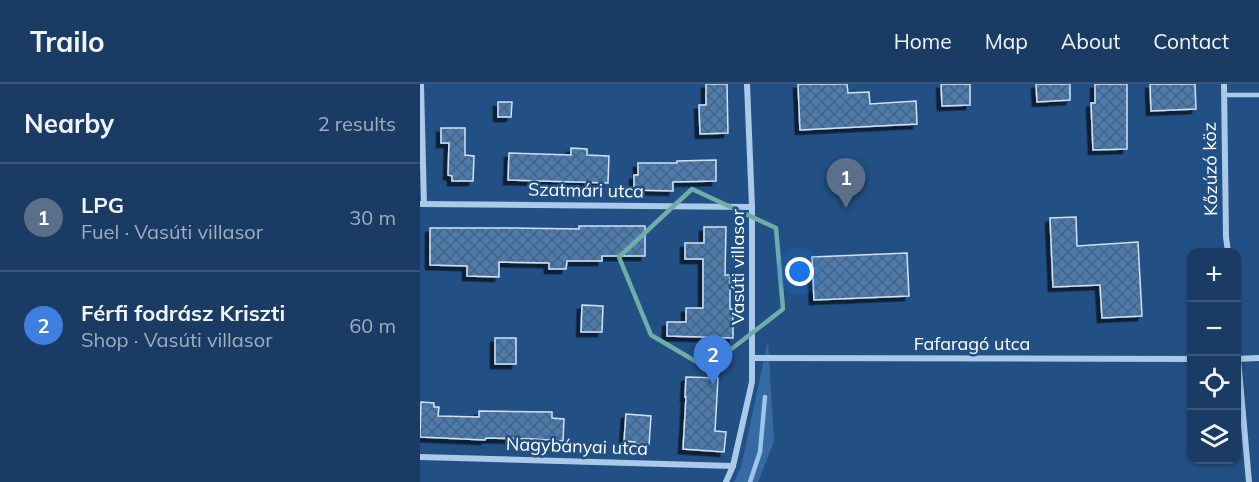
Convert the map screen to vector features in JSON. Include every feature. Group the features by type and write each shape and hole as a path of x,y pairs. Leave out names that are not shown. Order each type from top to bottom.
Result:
{"street":[{"path":"422,84 422,204"},
{"name":"Vasúti villasor","path":"726,482 733,466 752,382 752,207 747,84"},
{"name":"Kőzúzó köz","path":"1224,84 1227,248"},
{"name":"Szatmári utca","path":"422,204 752,207"},
{"name":"Fafaragó utca","path":"752,358 1187,358"},
{"path":"1241,359 1259,358"},
{"path":"1241,390 1250,482"},
{"name":"Nagybányai utca","path":"420,457 733,466"}],"lane":[{"path":"1224,95 1259,95"}],"highlighted area":[{"path":"692,189 776,228 783,309 707,368 651,335 619,257"}],"shaded area":[{"path":"768,341 774,441 758,482 734,482 741,467"}],"building":[{"path":"706,84 727,84 728,133 700,134 699,105 706,105"},
{"path":"798,84 847,84 848,93 869,92 870,104 916,101 917,124 800,130"},
{"path":"941,84 970,84 970,105 942,106"},
{"path":"1036,84 1070,84 1070,100 1037,102"},
{"path":"1095,84 1127,84 1127,149 1093,150 1091,103 1095,103"},
{"path":"1150,84 1195,84 1196,109 1151,111"},
{"path":"498,102 512,102 511,117 498,117"},
{"path":"441,128 465,128 465,155 474,156 473,181 452,181 452,176 448,175 449,143 441,143"},
{"path":"571,148 587,149 587,155 609,156 608,183 508,180 509,153 571,155"},
{"path":"716,160 716,181 673,182 673,191 634,190 634,175 638,175 638,163"},
{"path":"1076,217 1077,246 1138,242 1142,316 1102,318 1100,285 1053,287 1050,218"},
{"path":"579,226 645,226 645,256 602,256 602,261 567,261 566,269 549,269 549,263 499,262 499,277 467,276 467,266 430,265 430,228 579,229"},
{"path":"704,227 726,227 725,275 730,275 733,338 667,336 667,322 686,322 686,308 703,308 703,259 685,259 685,243 704,243"},
{"path":"907,253 909,296 814,300 812,257"},
{"path":"582,305 603,306 602,332 581,332"},
{"path":"495,338 516,338 516,364 495,364"},
{"path":"686,377 718,378 715,431 726,432 724,452 683,449"},
{"path":"421,402 434,403 434,407 439,407 438,416 479,417 479,411 552,412 552,418 564,419 563,441 420,437"},
{"path":"626,414 651,416 649,445 624,441"}],"waterway":[{"path":"750,482 760,452 765,397"}],"place":[{"name":"LPG","path":"846,208"},
{"name":"Férfi fodrász Kriszti","path":"713,385"}]}
